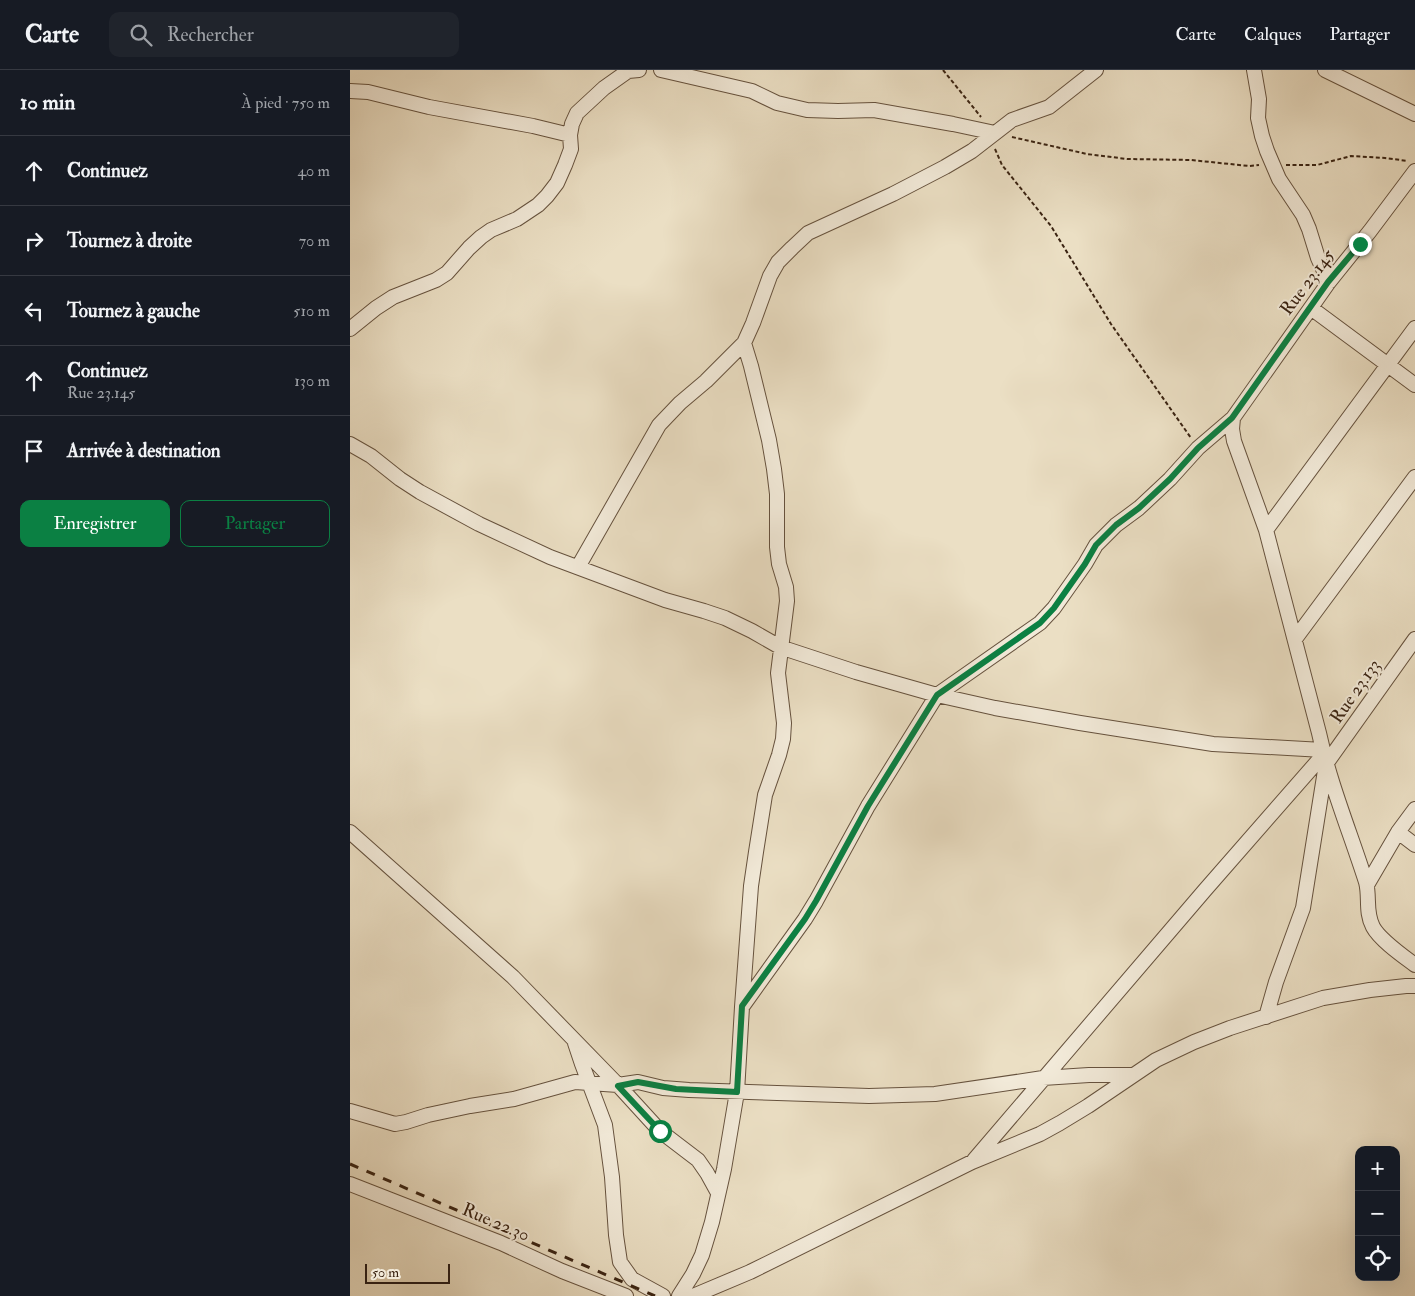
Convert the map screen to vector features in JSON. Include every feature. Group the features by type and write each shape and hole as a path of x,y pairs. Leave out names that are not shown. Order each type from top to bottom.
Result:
{"street":[{"path":"350,329 393,297 436,280 447,273 481,237 491,230 517,219 538,205 557,183 566,165 571,148 570,135 572,124 577,113 604,88 628,71 639,70"},
{"path":"661,70 752,91 777,103 806,110 874,110 995,133"},
{"path":"578,568 659,425 744,343 770,276 778,262 808,233 893,194 945,167 972,151 1012,120 1050,107 1096,70"},
{"path":"1254,70 1259,99 1258,118 1272,165 1310,229 1318,258 1328,282"},
{"path":"1325,70 1415,114"},
{"path":"350,91 368,92 429,107 533,126 570,135"},
{"name":"Rue 23.145","path":"937,695 1040,623 1054,608 1096,545 1116,525 1139,508 1170,479 1198,448 1232,418 1328,282 1370,231 1415,171"},
{"path":"1311,308 1415,386"},
{"path":"1266,530 1415,328"},
{"path":"679,1296 702,1255 712,1222 724,1169 737,1092 751,886 759,828 766,795 783,739 783,701 778,673 787,601 786,586 777,547 777,494 769,440 744,343"},
{"path":"1232,418 1234,441 1266,530 1324,756 1367,885 1370,920 1374,929 1415,965"},
{"path":"350,444 371,456 420,492 487,528 550,557 665,600 725,618 780,647 886,681 995,708 1052,718 1186,740 1324,756"},
{"path":"1295,639 1415,476"},
{"name":"Rue 23.133","path":"972,1162 1211,882 1324,756 1415,639"},
{"path":"742,1006 805,919 868,806 937,695"},
{"path":"1266,1017 1276,982 1303,908 1324,756"},
{"path":"1367,885 1398,832 1415,809"},
{"path":"350,832 513,977 660,1131 698,1160 718,1194"},
{"path":"1398,832 1415,845"},
{"path":"693,1296 750,1272 972,1162 1040,1134 1088,1106 1162,1056 1194,1042 1230,1028 1323,998 1388,988 1415,986"},
{"path":"574,1040 605,1125 620,1262 632,1279 664,1296"},
{"path":"350,1111 394,1124 461,1108 514,1099 575,1082 618,1086 638,1082 663,1088 689,1090 869,1096 936,1094 1043,1078 1132,1075"},
{"name":"Rue 22.30","path":"350,1184 626,1296"}],"path":[{"path":"943,70 995,133 1087,154 1127,159 1191,160 1249,166 1317,165 1351,156 1415,162"},
{"path":"995,133 995,148 1002,165 1051,226 1111,324 1198,448"}],"railway":[{"path":"350,1164 655,1296"}],"route":[{"path":"660,1131 618,1086 638,1082 663,1088 737,1092 742,1006 805,919 868,806 937,695 1040,623 1054,608 1096,545 1116,525 1139,508 1170,479 1198,448 1232,418 1328,282 1360,244"}]}
